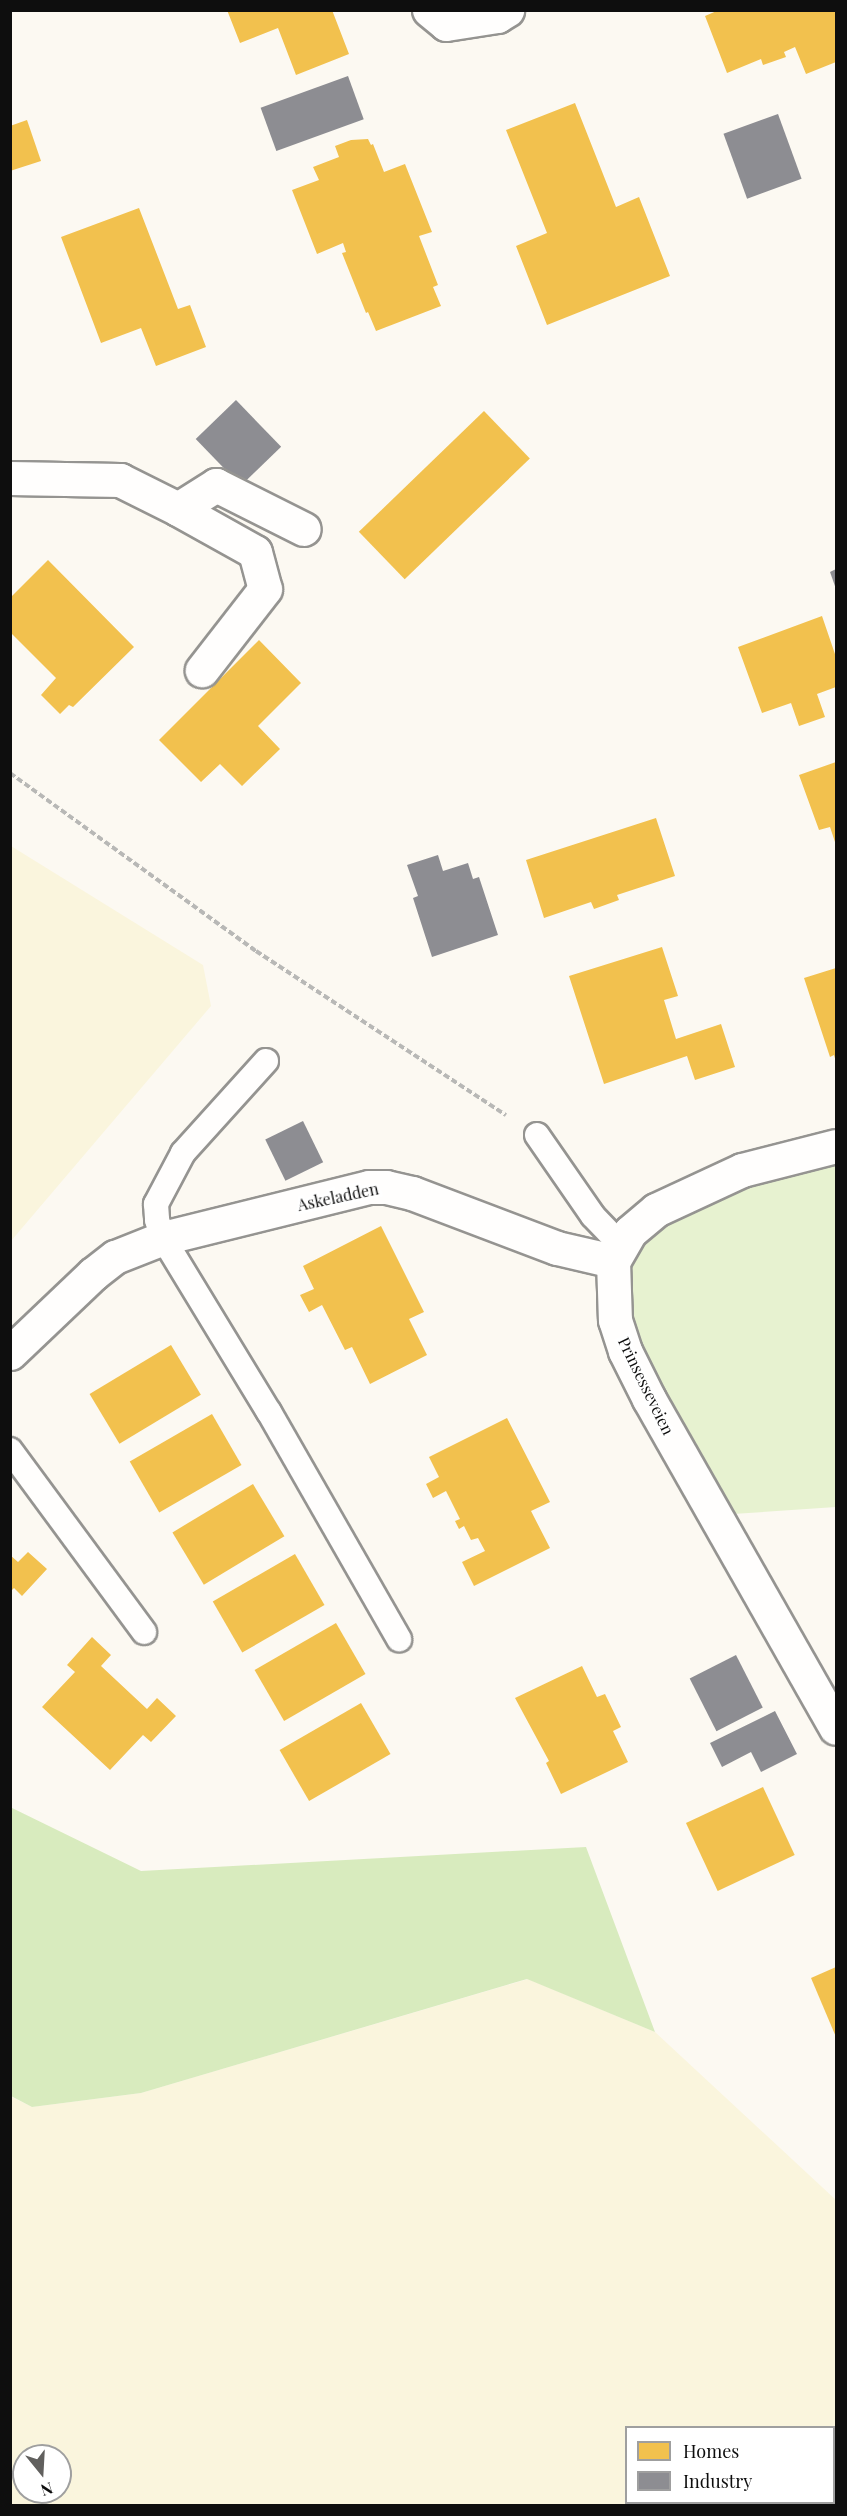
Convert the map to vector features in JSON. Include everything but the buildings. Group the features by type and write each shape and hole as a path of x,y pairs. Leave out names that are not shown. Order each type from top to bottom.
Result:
{"street":[{"path":"438,17 497,16 507,10"},
{"path":"10,478 120,480 178,508 255,552 265,589 202,670"},
{"path":"178,508 216,485 304,529"},
{"path":"618,1254 630,1232 656,1210 742,1170 837,1146"},
{"name":"Askeladden","path":"10,1353 93,1274 115,1257 163,1238 369,1187 386,1187 412,1193 556,1248 618,1254"},
{"name":"Prinsesseveien","path":"618,1254 615,1320 635,1370 837,1728"}],"lane":[{"path":"266,1061 183,1153 156,1204 157,1220 163,1238 269,1412 399,1639"},
{"path":"537,1135 618,1254"},
{"path":"10,1450 144,1632"}],"path":[{"path":"10,773 256,951 537,1135"}],"shaded area":[{"path":"11,846 203,965 211,1006 11,1241"},
{"path":"528,1979 655,2032 836,2200 836,2505 11,2505 10,2096 32,2107 141,2093"}],"green space":[{"path":"836,1156 836,1507 733,1514 640,1345 631,1315 628,1269 639,1239 663,1219 747,1179"},
{"path":"10,1807 141,1871 586,1847 655,2032 527,1979 141,2093 32,2107 11,2096"}]}
